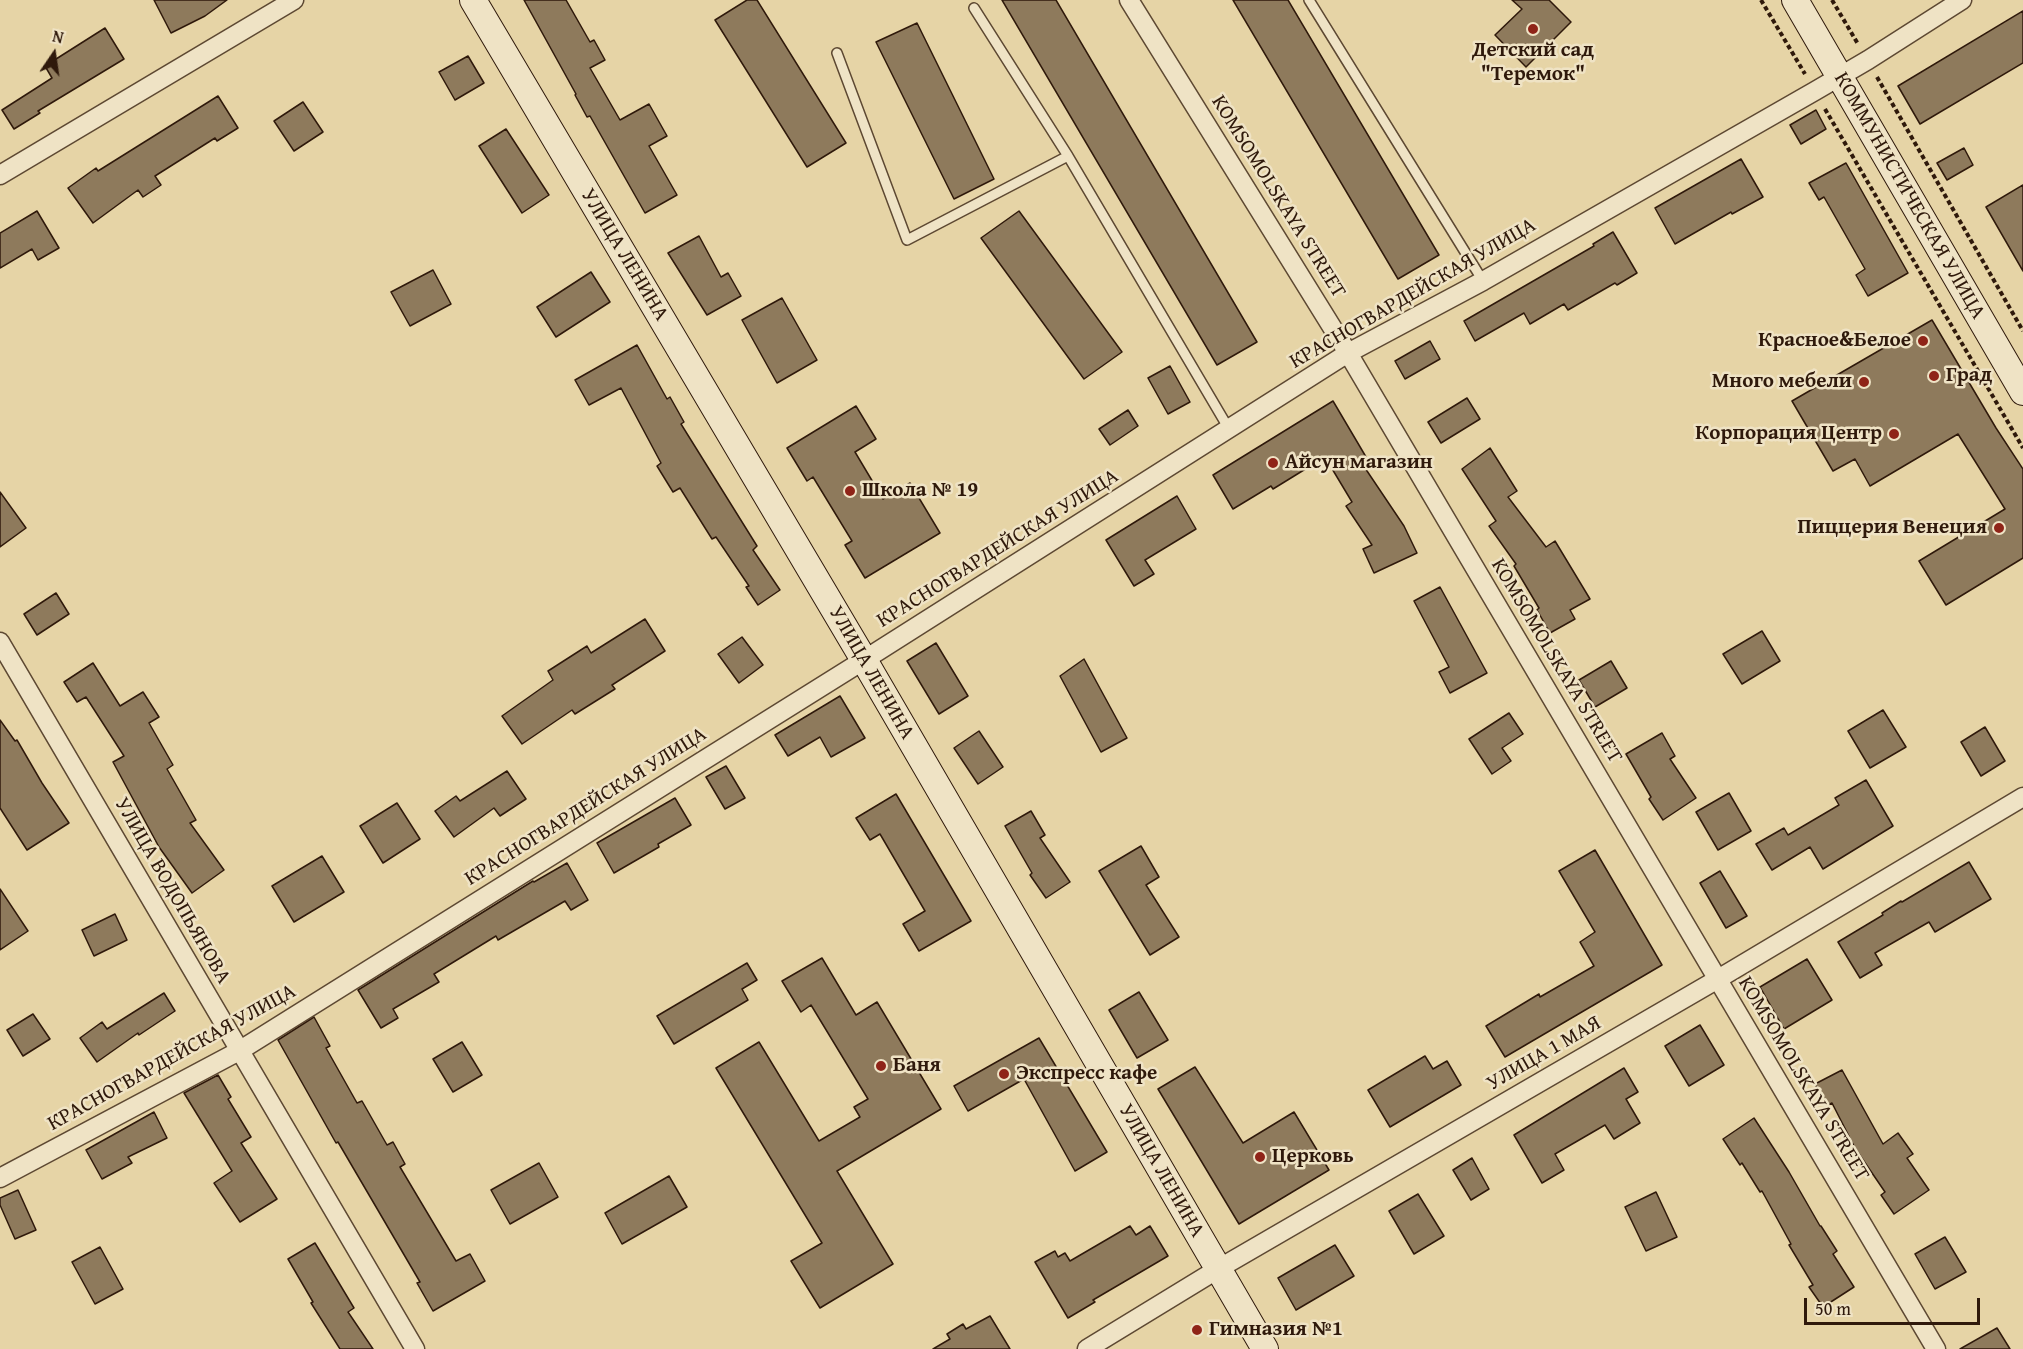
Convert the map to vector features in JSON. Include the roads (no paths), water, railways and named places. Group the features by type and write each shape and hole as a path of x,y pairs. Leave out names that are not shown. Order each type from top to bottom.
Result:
{"street":[{"path":"0,175 294,0"},
{"name":"УЛИЦА ЛЕНИНА","path":"473,0 864,660 1265,1349"},
{"name":"KOMSOMOLSKAYA STREET","path":"1129,0 1348,353 1936,1349"},
{"name":"КОММУНИСТИЧЕСКАЯ УЛИЦА","path":"1795,0 2023,392"},
{"name":"КРАСНОГВАРДЕЙСКАЯ УЛИЦА","path":"0,1179 239,1050 864,660 1348,353 1483,281 1815,91 1962,0"},
{"name":"УЛИЦА ВОДОПЬЯНОВА","path":"0,642 415,1349"},
{"name":"УЛИЦА 1 МАЯ","path":"1087,1349 1218,1269 1718,979 2023,797"}],"lane":[{"path":"1310,0 1483,281"},
{"path":"974,8 1068,156 1229,429"},
{"path":"837,53 907,240 1068,156"}],"place":[{"name":"Детский сад \"Теремок\"","path":"1533,29"},
{"name":"Красное&Белое","path":"1923,341"},
{"name":"Град","path":"1934,376"},
{"name":"Много мебели","path":"1864,382"},
{"name":"Корпорация Центр","path":"1894,434"},
{"name":"Айсун магазин","path":"1273,463"},
{"name":"Школа № 19","path":"850,491"},
{"name":"Пиццерия Венеция","path":"1999,528"},
{"name":"Баня","path":"881,1066"},
{"name":"Экспресс кафе","path":"1004,1074"},
{"name":"Церковь","path":"1260,1157"},
{"name":"Гимназия №1","path":"1197,1330"}]}
